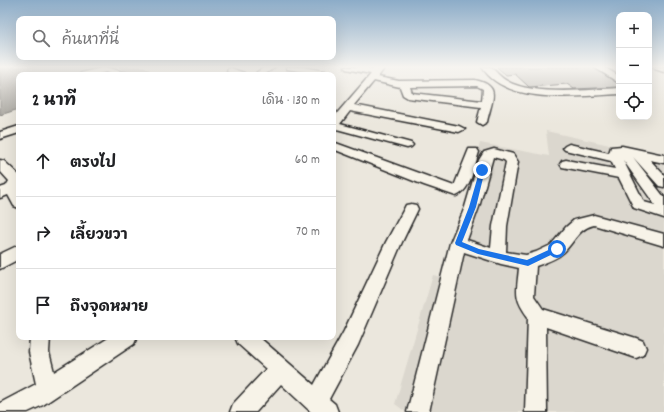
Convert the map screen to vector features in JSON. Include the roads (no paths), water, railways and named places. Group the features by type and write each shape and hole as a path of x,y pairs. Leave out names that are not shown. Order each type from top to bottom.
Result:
{"street":[{"path":"336,121 365,86"},
{"path":"405,86 407,94 412,96 486,105"},
{"path":"482,122 488,89 485,86"},
{"path":"514,86 526,90 580,94 616,91"},
{"path":"336,106 459,129"},
{"path":"336,126 407,145"},
{"path":"2,135 16,130"},
{"path":"336,146 456,191 460,188 472,152"},
{"path":"569,148 619,154 638,154 664,159"},
{"path":"418,412 458,243 472,207 488,155 494,153 509,157 512,162 500,226 498,256"},
{"path":"619,154 624,175 639,205 664,213"},
{"path":"619,154 664,207"},
{"path":"638,154 664,183"},
{"path":"0,164 16,180 16,183 6,191 16,200"},
{"path":"566,164 624,175"},
{"path":"248,340 320,408 394,242 411,209"},
{"path":"458,243 478,251 528,263 557,249 575,226 585,221 594,220 664,240"},
{"path":"0,262 16,253"},
{"path":"528,263 525,296 526,301 537,315 636,348"},
{"path":"536,412 537,315"},
{"path":"40,340 39,352 48,388"},
{"path":"5,412 48,388 122,341"},
{"path":"241,412 280,369"}]}
